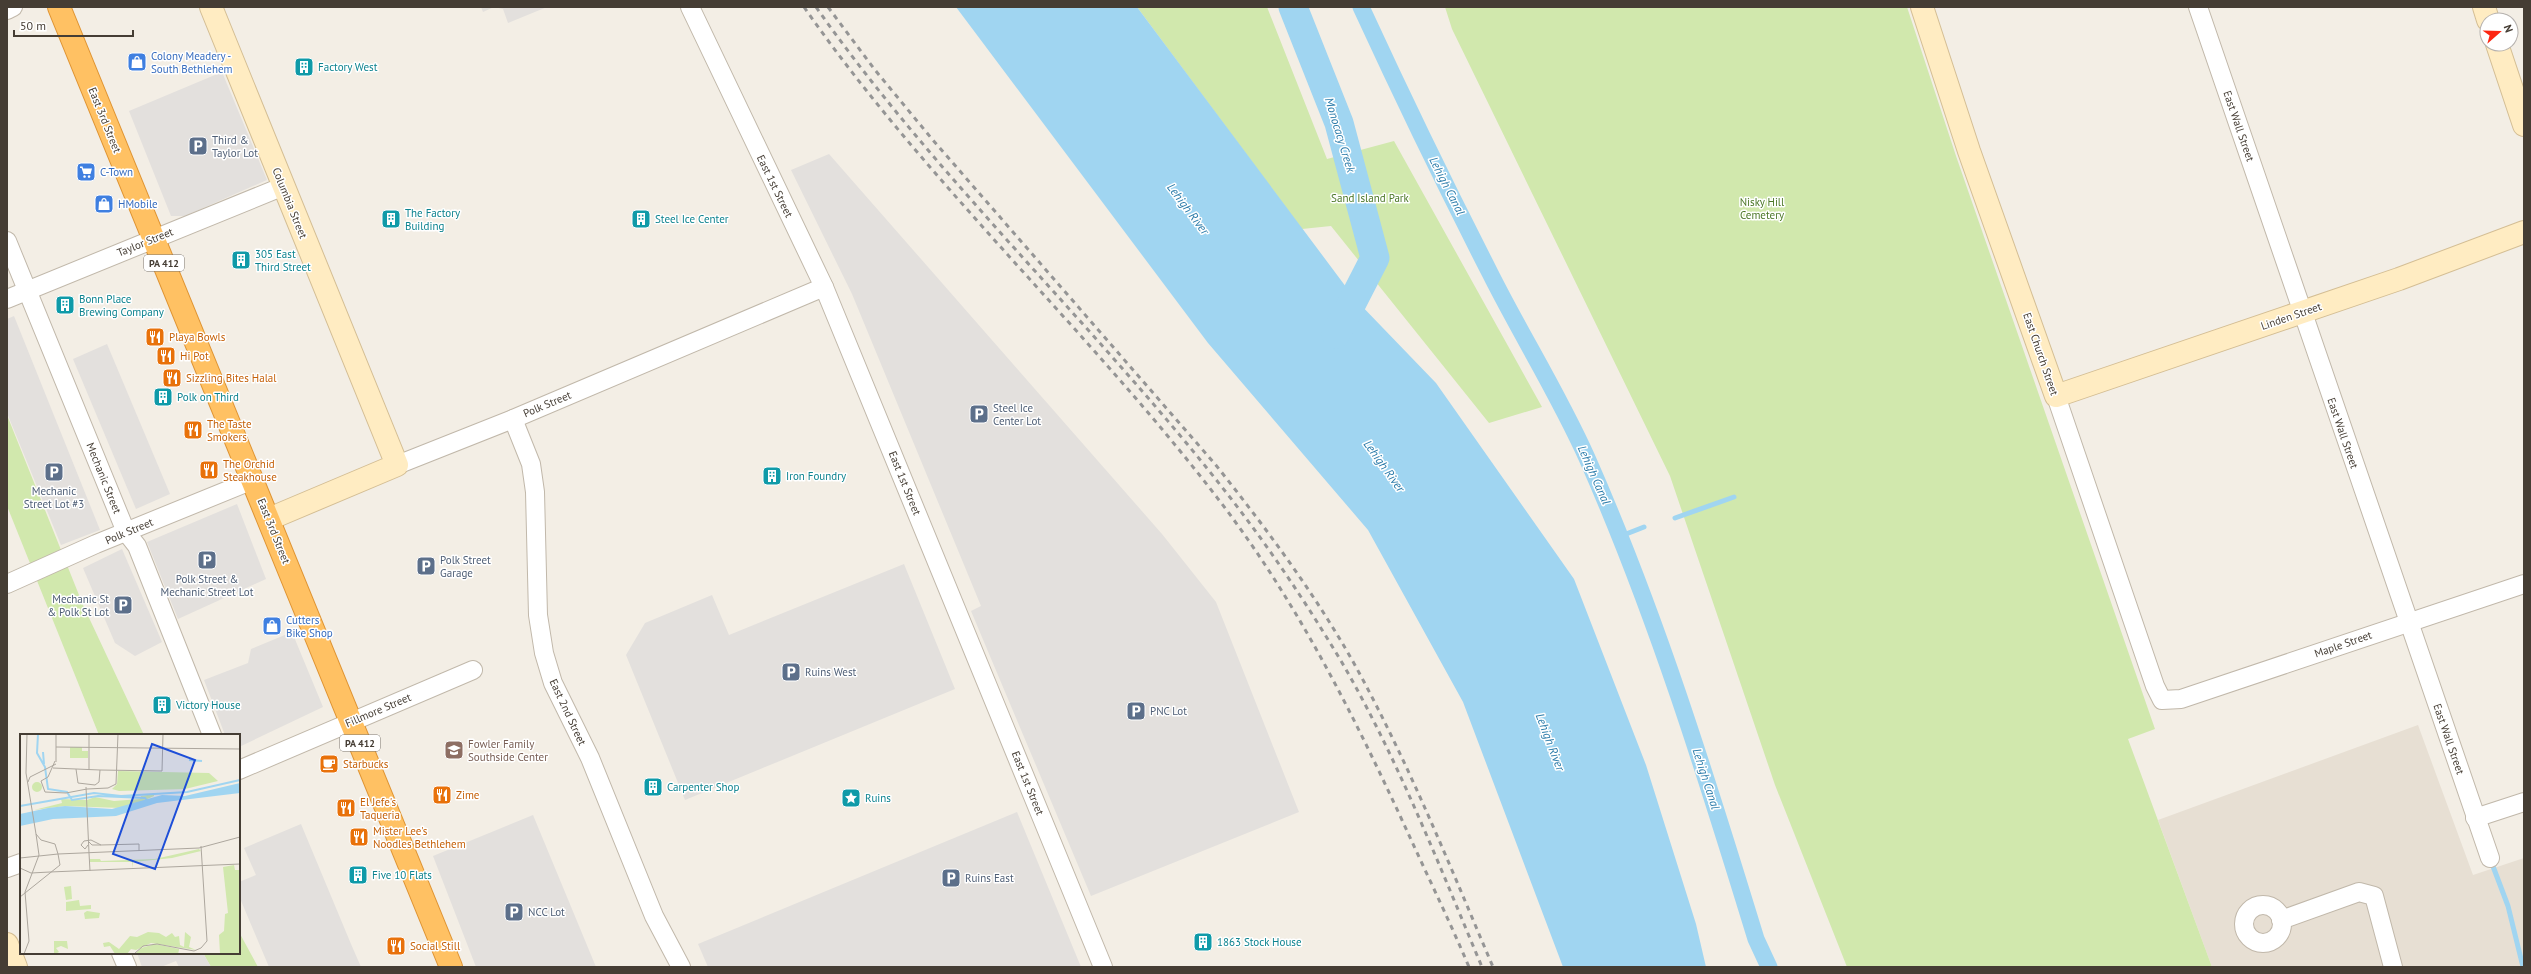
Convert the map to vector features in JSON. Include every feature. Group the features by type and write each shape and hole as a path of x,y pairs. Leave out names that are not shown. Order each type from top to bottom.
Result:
{"highway":[{"name":"East 3rd Street","path":"59,7 351,721 448,966"}],"street":[{"path":"7,10 13,7"},
{"name":"Columbia Street","path":"211,7 397,465"},
{"name":"East 1st Street","path":"690,7 824,287 1103,967"},
{"name":"East Church Street","path":"1922,7 1969,150 2056,396 2107,551 2155,686 2162,700"},
{"name":"East Wall Street","path":"2198,7 2490,858"},
{"path":"2499,52 2524,125"},
{"name":"Taylor Street","path":"7,299 153,238 284,186"},
{"name":"Linden Street","path":"2056,396 2302,312 2524,232"},
{"name":"Mechanic Street","path":"7,241 126,532 137,546 212,734"},
{"name":"Polk Street","path":"269,519 397,465 512,419 824,287"},
{"name":"East 2nd Street","path":"512,419 531,464 535,492 538,614 544,653 553,683 590,758 654,916 682,967"},
{"name":"Polk Street","path":"7,584 88,548 253,480"},
{"name":"Maple Street","path":"2162,700 2182,700 2408,621 2524,584"},
{"name":"Fillmore Street","path":"240,770 473,670"},
{"path":"2476,818 2524,802"},
{"path":"7,868 20,862"},
{"path":"2281,920 2359,892 2374,896 2393,967"},
{"path":"7,944 16,967"},
{"path":"121,954 127,967"}],"shaded area":[{"path":"481,7 494,7 483,12"},
{"path":"494,7 547,7 508,23 503,9"},
{"name":"Third & Taylor Lot","path":"222,72 267,180 185,216 171,216 129,111"},
{"path":"829,154 1162,534 1216,602 1299,812 1091,896 971,611 981,606 852,294 791,170"},
{"name":"Mechanic Street Lot #3","path":"14,316 100,530 61,545 7,413 7,319"},
{"path":"107,344 170,494 136,509 73,359"},
{"name":"Polk Street & Mechanic Street Lot","path":"237,504 266,579 178,619 147,542"},
{"name":"Mechanic St & Polk St Lot","path":"122,549 162,642 135,656 115,643 83,568"},
{"name":"Ruins West","path":"904,564 955,689 685,800 626,655 645,623 712,595 729,635"},
{"path":"292,632 323,707 240,747 240,734 225,734 204,680 248,663 251,649"},
{"path":"2418,725 2473,875 2524,858 2524,967 2212,967 2158,820"},
{"name":"Ruins East","path":"1017,812 1081,967 708,967 698,944"},
{"name":"NCC Lot","path":"533,815 596,967 476,967 433,856"},
{"path":"301,824 361,967 269,967 240,898 240,882 256,875 244,848"},
{"path":"137,954 204,954 211,967 179,967 176,961 161,967 142,967"}],"green space":[{"name":"Sand Island Park","path":"1137,7 1267,7 1327,159 1394,141 1542,407 1489,423 1331,226 1302,229"},
{"name":"Nisky Hill Cemetery","path":"1445,7 1907,7 1956,156 2155,729 2128,739 2212,967 1847,967 1775,785 1670,476 1452,29"},
{"path":"7,415 83,605 144,734 99,734 7,506"},
{"path":"240,934 258,967 211,967 204,954 240,954"}],"water":[{"name":"Lehigh River","path":"956,7 1137,7 1355,299 1436,383 1574,579 1646,765 1696,924 1706,967 1563,967 1463,702 1368,530 1208,343"}],"waterway":[{"name":"Monocacy Creek","path":"1293,7 1339,123 1375,258 1336,334"},
{"name":"Lehigh Canal","path":"1361,7 1473,240 1552,388 1587,458 1612,517 1658,636 1699,756 1756,939 1769,967"},
{"path":"1675,518 1734,497"},
{"path":"1621,536 1644,527"},
{"path":"2491,861 2508,906 2523,967"}],"railway":[{"path":"804,7 852,72 903,136 1119,379 1172,441 1250,542 1301,622 1346,705 1388,790 1447,916 1469,967"},
{"path":"816,7 865,73 970,199 1135,382 1188,445 1239,509 1280,566 1344,666 1383,739 1418,814 1482,967"},
{"path":"828,7 875,70 932,139 1215,464 1290,562 1341,640 1394,741 1445,853 1493,967"}],"place":[{"name":"Colony Meadery - South Bethlehem","path":"137,62"},
{"name":"Factory West","path":"304,67"},
{"name":"Third & Taylor Lot","path":"198,146"},
{"name":"C-Town","path":"86,172"},
{"name":"HMobile","path":"104,204"},
{"name":"The Factory Building","path":"391,219"},
{"name":"Steel Ice Center","path":"641,219"},
{"name":"305 East Third Street","path":"241,260"},
{"name":"Bonn Place Brewing Company","path":"65,305"},
{"name":"Playa Bowls","path":"155,337"},
{"name":"Hi Pot","path":"166,356"},
{"name":"Sizzling Bites Halal","path":"172,378"},
{"name":"Polk on Third","path":"163,397"},
{"name":"Steel Ice Center Lot","path":"979,414"},
{"name":"The Taste Smokers","path":"193,430"},
{"name":"The Orchid Steakhouse","path":"209,470"},
{"name":"Mechanic Street Lot #3","path":"54,472"},
{"name":"Iron Foundry","path":"772,476"},
{"name":"Polk Street & Mechanic Street Lot","path":"207,560"},
{"name":"Polk Street Garage","path":"426,566"},
{"name":"Mechanic St & Polk St Lot","path":"123,605"},
{"name":"Cutters Bike Shop","path":"272,626"},
{"name":"Ruins West","path":"791,672"},
{"name":"Victory House","path":"162,705"},
{"name":"PNC Lot","path":"1136,711"},
{"name":"Fowler Family Southside Center","path":"454,750"},
{"name":"Starbucks","path":"329,764"},
{"name":"Carpenter Shop","path":"653,787"},
{"name":"Zime","path":"442,795"},
{"name":"Ruins","path":"851,798"},
{"name":"El Jefe's Taqueria","path":"346,808"},
{"name":"Mister Lee's Noodles Bethlehem","path":"359,837"},
{"name":"Five 10 Flats","path":"358,875"},
{"name":"Ruins East","path":"951,878"},
{"name":"NCC Lot","path":"514,912"},
{"name":"1863 Stock House","path":"1203,942"},
{"name":"Social Still","path":"396,946"}]}
